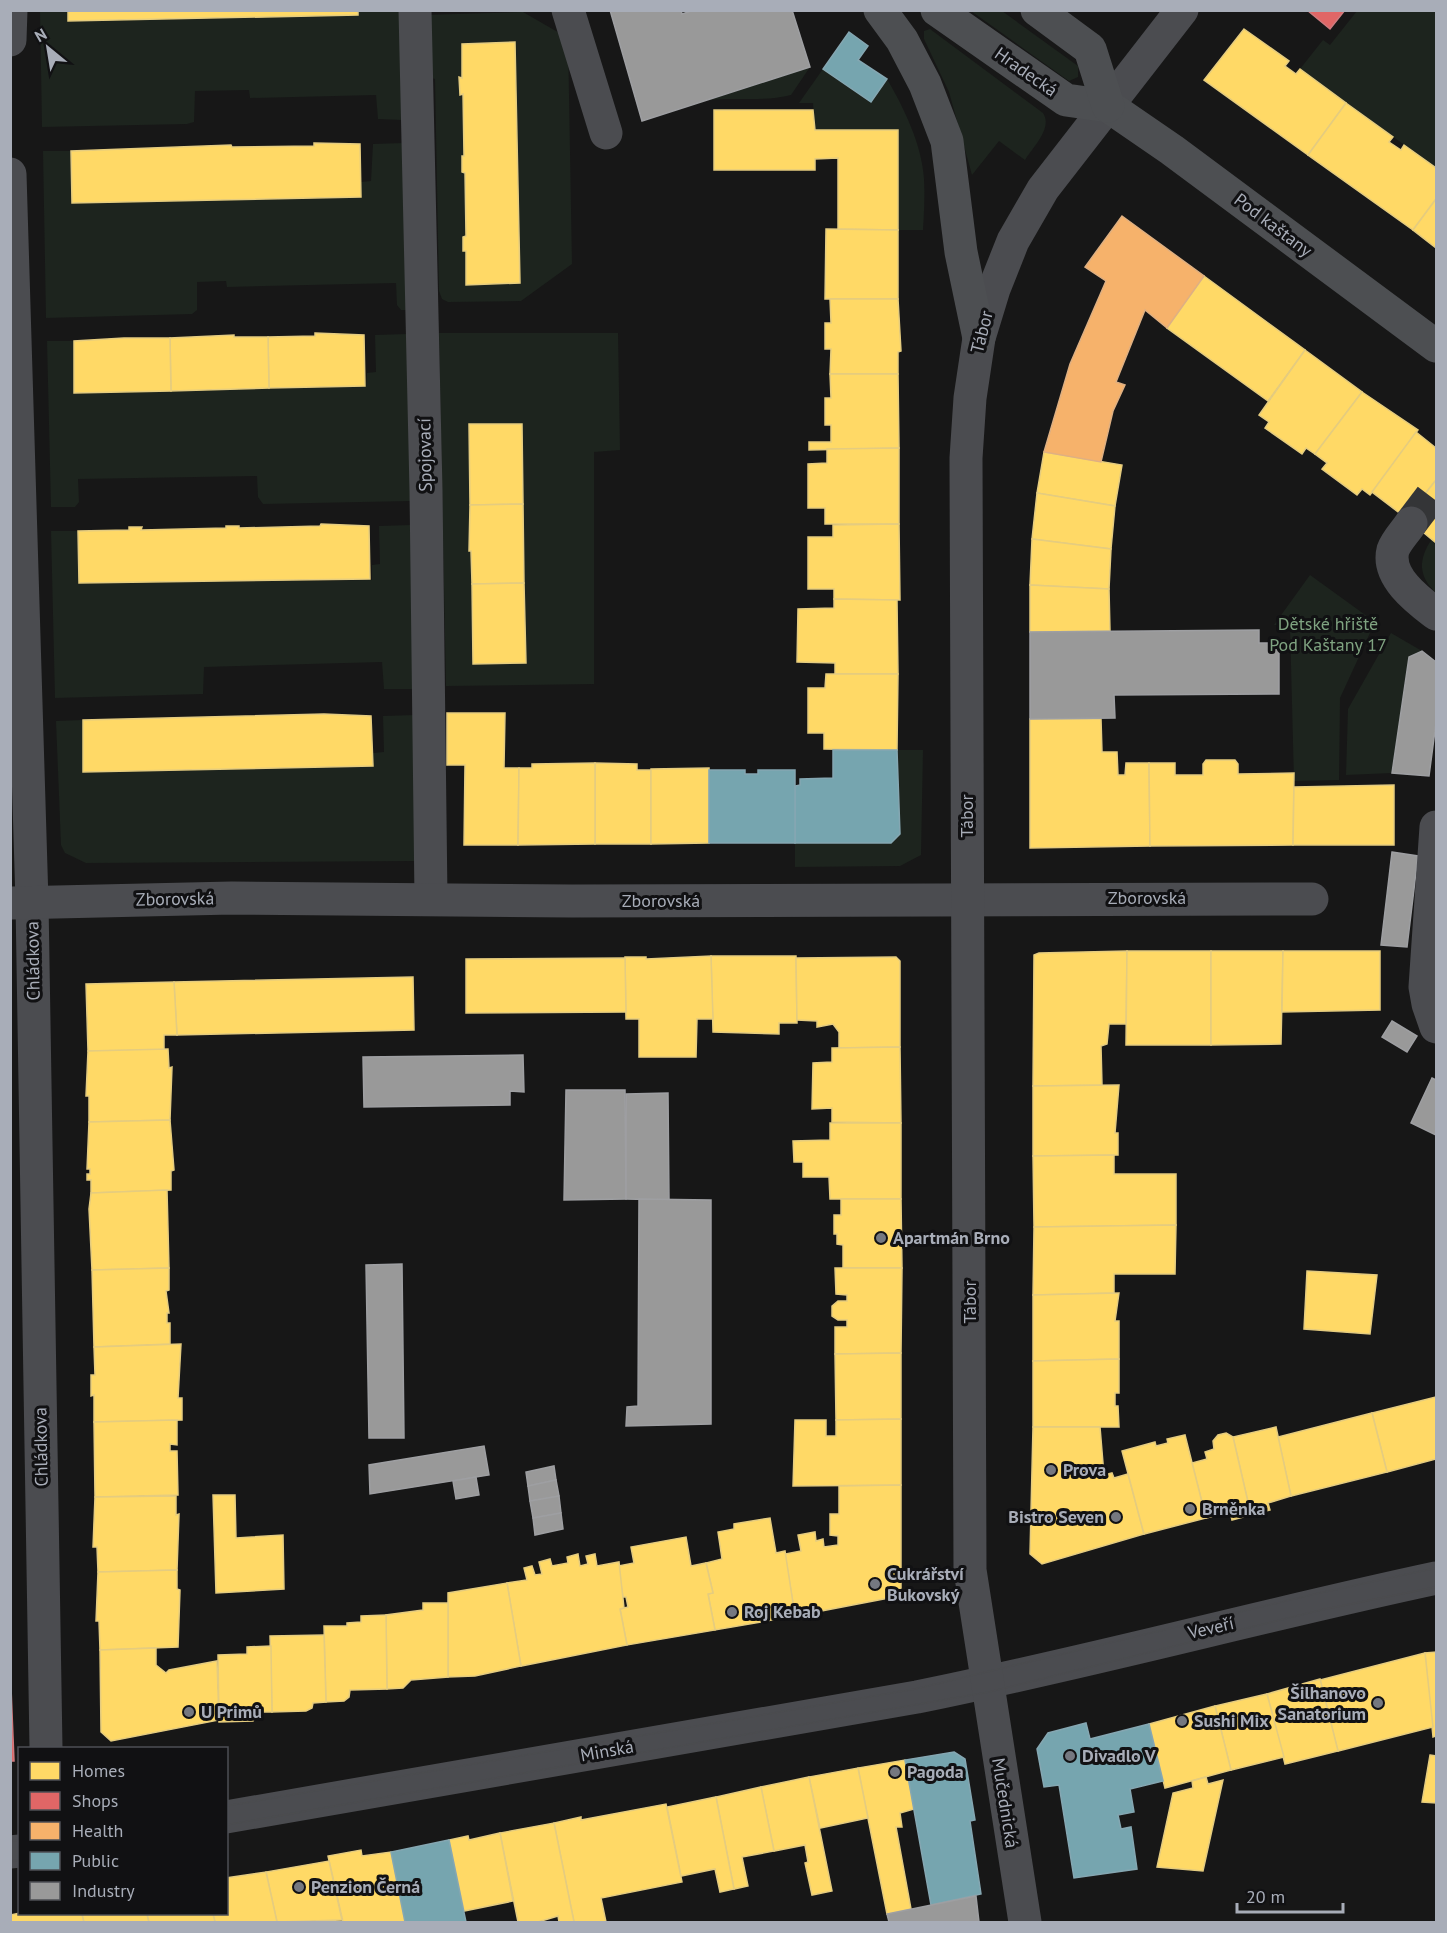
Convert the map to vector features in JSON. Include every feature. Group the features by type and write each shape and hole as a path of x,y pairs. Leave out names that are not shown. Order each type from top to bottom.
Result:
{"main road":[{"path":"880,10 902,40 926,84 947,141 961,252 979,338"},
{"name":"Hradecká","path":"937,10 1066,100 1108,105"},
{"path":"1038,10 1090,49 1108,105"},
{"name":"Pod kaštany","path":"1108,105 1437,346"}],"street":[{"path":"10,40 11,10"},
{"name":"Spojovací","path":"415,10 426,490 431,899"},
{"path":"568,10 606,133"},
{"name":"Tábor","path":"987,1683 970,1570 966,458 971,388 979,338 994,289 1018,232 1043,189 1182,10"},
{"name":"Chládkova","path":"10,174 21,903 46,1747"},
{"path":"1411,523 1394,547 1392,554 1395,568 1412,595 1437,614"},
{"path":"1437,827 1425,987 1428,1004 1437,1027"},
{"name":"Zborovská","path":"21,903 232,898 572,901 1312,899"},
{"name":"Veveří","path":"987,1683 1291,1609 1437,1578"},
{"name":"Minská","path":"228,1817 987,1683"},
{"name":"Mučednická","path":"987,1683 1025,1923"}],"green space":[{"path":"40,11 401,11 403,120 378,119 376,95 250,98 249,90 195,91 194,122 187,124 42,127"},
{"path":"971,11 1002,11 1078,66 1078,77 1069,81"},
{"path":"1357,11 1436,11 1436,168 1300,69 1323,40 1330,45"},
{"path":"523,12 568,38 572,264 521,301 448,302 442,299 439,291 435,79 427,77 422,15"},
{"path":"930,29 1043,113 1046,125 1044,131 1025,160 999,141 972,175 949,92 924,39 924,31"},
{"path":"810,67 791,95 709,100"},
{"path":"823,69 870,102 887,79 906,114 920,153 924,185 923,230 898,230 897,130 815,130 813,103 799,103"},
{"path":"404,143 407,310 401,310 397,305 396,283 227,287 226,281 197,282 197,310 192,314 46,318 43,151 71,151 72,203 361,197 361,182 371,181 373,144"},
{"path":"439,333 618,333 620,450 594,452 594,684 446,686"},
{"path":"407,334 411,501 263,504 258,497 257,476 78,479 79,502 75,507 51,507 47,341 74,341 75,393 366,386 367,373 376,372 375,335"},
{"path":"411,525 415,689 384,689 382,662 204,667 203,694 55,698 51,531 78,531 79,583 372,580 372,565 380,564 379,526"},
{"path":"1432,539 1436,543 1436,593 1426,580 1422,567 1424,553"},
{"name":"Dětské hřiště Pod Kaštany 17","path":"1310,575 1375,622 1340,698 1339,780 1294,781 1290,626 1274,625"},
{"path":"1391,633 1422,651 1409,657 1392,773 1346,775 1348,709"},
{"path":"415,715 416,855 414,861 86,863 65,853 61,845 56,721 83,720 84,772 372,766 373,753 384,752 383,716"},
{"path":"897,750 923,750 921,855 900,866 795,867 795,843 891,843 900,833"}],"building: Homes":[{"path":"68,10 358,10 358,15 68,21"},
{"path":"1244,29 1289,61 1285,66 1296,74 1300,69 1346,103 1308,155 1204,80"},
{"path":"515,42 520,283 466,285 466,251 463,251 463,237 466,236 465,173 462,172 463,94 460,95 459,77 462,78 462,44"},
{"path":"1346,103 1393,137 1389,142 1401,150 1404,145 1436,168 1436,199 1413,230 1308,155"},
{"path":"714,110 813,110 815,130 898,130 898,230 838,229 838,158 815,159 815,170 714,170"},
{"path":"314,143 360,144 361,197 72,203 71,151 231,145 232,147 314,146"},
{"path":"1436,199 1436,248 1413,230"},
{"path":"826,229 898,230 898,299 825,299"},
{"path":"1204,276 1305,350 1268,401 1167,328"},
{"path":"830,299 898,299 901,351 898,352 898,374 830,374 831,349 825,349 825,323 831,323"},
{"path":"315,333 364,335 365,386 269,388 268,337 315,336"},
{"path":"234,335 234,337 268,337 269,388 171,391 170,338"},
{"path":"170,338 171,391 74,393 74,341"},
{"path":"1305,350 1362,392 1315,454 1306,448 1302,454 1265,428 1269,422 1259,415"},
{"path":"830,374 898,374 899,448 809,450 809,442 831,442 831,425 825,425 825,398 831,398"},
{"path":"1362,392 1418,430 1370,495 1362,489 1357,495 1322,469 1327,463 1315,454"},
{"path":"469,424 522,424 523,504 470,505"},
{"path":"1416,432 1436,448 1436,480 1406,518 1372,492"},
{"path":"899,448 899,524 825,524 825,508 808,508 808,464 827,463 827,449"},
{"path":"1044,452 1122,465 1115,506 1037,493"},
{"path":"1436,480 1436,543 1406,518"},
{"path":"1037,493 1115,506 1111,549 1032,539"},
{"path":"523,504 524,583 472,584 471,551 469,551 470,505"},
{"path":"321,524 369,526 370,579 79,583 78,531 129,530 129,527 142,527 141,530 226,528 226,526 239,526 239,528 320,526"},
{"path":"899,524 900,600 834,599 834,589 808,589 808,537 833,537 833,525"},
{"path":"1032,539 1111,549 1109,589 1030,585"},
{"path":"524,583 526,663 473,664 472,584"},
{"path":"1030,585 1109,589 1110,631 1030,632"},
{"path":"834,599 897,600 898,674 835,674 835,663 797,662 798,609 834,608"},
{"path":"826,674 898,674 897,750 824,749 824,733 808,733 808,688 825,688"},
{"path":"447,713 505,713 504,768 519,768 518,845 464,845 465,765 447,765"},
{"path":"324,714 371,716 373,766 83,772 83,720"},
{"path":"1030,719 1101,719 1102,752 1117,752 1118,775 1125,775 1126,763 1149,763 1150,846 1030,848"},
{"path":"1206,760 1235,760 1238,764 1238,774 1294,773 1293,845 1150,846 1149,763 1175,763 1175,775 1203,775 1203,764"},
{"path":"595,763 637,764 637,770 651,770 651,844 595,844"},
{"path":"595,763 595,844 518,845 519,768 532,768 532,764"},
{"path":"709,768 709,843 651,844 651,769"},
{"path":"1394,785 1394,845 1293,845 1294,787"},
{"path":"1127,951 1126,1024 1109,1024 1107,1044 1101,1046 1102,1085 1033,1086 1034,955"},
{"path":"1127,951 1211,951 1211,1045 1126,1045"},
{"path":"1211,951 1283,951 1281,1044 1211,1045"},
{"path":"1283,951 1380,951 1380,1010 1282,1012"},
{"path":"711,956 796,956 797,1023 779,1023 779,1034 713,1032"},
{"path":"711,956 713,1019 697,1019 696,1057 639,1057 639,1019 626,1019 625,957 646,957 646,959"},
{"path":"896,957 900,961 900,1047 839,1048 839,1032 833,1024 817,1027 817,1021 797,1020 796,958"},
{"path":"625,958 626,1012 466,1013 466,959"},
{"path":"413,977 414,1030 177,1035 174,982"},
{"path":"174,982 177,1035 164,1035 164,1050 88,1051 86,984"},
{"path":"900,1047 901,1123 832,1122 832,1108 812,1109 813,1063 832,1062 832,1048"},
{"path":"168,1049 169,1068 172,1067 170,1120 89,1122 89,1096 86,1096 88,1051"},
{"path":"1119,1085 1115,1133 1118,1133 1118,1155 1033,1156 1033,1086"},
{"path":"170,1120 174,1170 171,1171 171,1190 91,1193 91,1180 87,1180 87,1174 90,1174 90,1169 87,1169 89,1122"},
{"path":"830,1123 901,1123 901,1199 830,1199 829,1177 803,1177 803,1162 794,1162 793,1141 830,1140"},
{"path":"1114,1155 1114,1174 1176,1174 1176,1225 1034,1227 1033,1156"},
{"path":"167,1190 169,1268 92,1270 89,1209 91,1193"},
{"path":"841,1199 901,1199 902,1268 843,1268 843,1245 837,1244 837,1234 834,1234 834,1215 841,1215"},
{"path":"1176,1225 1175,1274 1114,1274 1114,1293 1033,1295 1034,1227"},
{"path":"169,1268 169,1290 166,1291 170,1344 94,1347 92,1270"},
{"path":"835,1268 902,1268 901,1353 835,1354 835,1327 847,1327 847,1320 838,1320 832,1316 832,1306 838,1301 847,1301 847,1295 836,1294"},
{"path":"1307,1271 1377,1275 1370,1334 1304,1329"},
{"path":"1119,1293 1115,1321 1119,1321 1119,1359 1033,1361 1033,1295"},
{"path":"181,1344 178,1398 182,1398 182,1420 94,1422 91,1375 95,1375 94,1347"},
{"path":"901,1353 901,1419 836,1420 835,1354"},
{"path":"1119,1359 1119,1393 1115,1393 1115,1406 1118,1406 1119,1427 1033,1427 1033,1361"},
{"path":"1436,1397 1436,1459 1387,1472 1372,1413"},
{"path":"1372,1413 1387,1472 1291,1496 1278,1437"},
{"path":"901,1419 901,1485 793,1486 795,1420 826,1420 826,1436 836,1436 836,1420"},
{"path":"177,1420 177,1445 170,1444 170,1451 177,1451 178,1495 95,1497 94,1422"},
{"path":"1033,1427 1100,1427 1104,1475 1112,1473 1114,1478 1128,1474 1144,1534 1042,1564 1030,1554"},
{"path":"1276,1427 1291,1496 1268,1503 1270,1510 1251,1515 1233,1437"},
{"path":"1226,1433 1233,1437 1251,1515 1232,1520 1230,1512 1206,1518 1192,1463 1207,1459 1205,1452 1214,1449 1213,1441 1218,1435"},
{"path":"1185,1435 1206,1518 1144,1534 1122,1451 1155,1442 1156,1446 1168,1443 1167,1439"},
{"path":"901,1485 901,1588 894,1597 795,1616 785,1554 801,1551 798,1535 815,1532 816,1541 823,1539 824,1547 838,1545 838,1536 830,1535 830,1514 839,1514 839,1486"},
{"path":"213,1495 235,1495 236,1538 283,1535 284,1589 216,1593"},
{"path":"176,1496 176,1515 179,1514 177,1570 98,1572 97,1547 93,1547 95,1497"},
{"path":"770,1518 776,1553 785,1551 795,1616 715,1630 708,1594 713,1593 706,1563 722,1559 718,1532 734,1529 734,1524"},
{"path":"686,1537 691,1566 706,1563 713,1593 708,1594 715,1630 627,1645 620,1609 628,1607 626,1597 623,1597 618,1566 634,1563 631,1547"},
{"path":"578,1554 580,1566 588,1564 586,1556 595,1554 597,1566 619,1562 624,1608 620,1609 627,1645 521,1666 507,1583 527,1580 524,1568 532,1566 535,1575 542,1574 539,1562 550,1559 552,1566 568,1563 567,1557"},
{"path":"177,1570 177,1589 180,1590 178,1647 100,1650 99,1621 96,1621 98,1572"},
{"path":"507,1583 521,1666 475,1676 448,1677 448,1593"},
{"path":"423,1603 448,1603 448,1677 411,1680 403,1688 387,1689 386,1615 423,1610"},
{"path":"386,1615 387,1689 350,1690 349,1697 344,1701 326,1702 324,1626 347,1626 347,1623 361,1622 361,1616"},
{"path":"324,1635 326,1702 313,1703 312,1708 306,1711 272,1712 270,1636"},
{"path":"271,1646 272,1712 258,1712 253,1721 219,1722 218,1655 247,1654 247,1647"},
{"path":"156,1648 156,1665 166,1673 169,1670 217,1661 219,1720 111,1741 101,1732 100,1650"},
{"path":"1436,1652 1436,1736 1433,1737 1425,1653"},
{"name":"Šilhanovo Sanatorium","path":"1425,1653 1433,1727 1338,1751 1320,1680"},
{"path":"1320,1679 1338,1751 1285,1764 1267,1694"},
{"path":"1267,1694 1284,1757 1231,1770 1215,1706"},
{"path":"1215,1706 1231,1770 1165,1788 1149,1724"},
{"path":"1430,1755 1436,1756 1436,1803 1422,1802"},
{"path":"905,1760 914,1809 900,1813 902,1827 896,1827 911,1909 887,1914 858,1768"},
{"path":"858,1768 868,1818 820,1828 809,1777"},
{"path":"809,1777 832,1891 812,1895 805,1863 808,1862 805,1845 774,1851 761,1787"},
{"path":"1206,1777 1208,1784 1223,1780 1203,1871 1157,1867 1173,1793 1193,1788 1192,1781"},
{"path":"761,1787 774,1851 742,1857 748,1886 734,1889 716,1797"},
{"path":"716,1797 734,1889 720,1892 715,1869 681,1876 667,1807"},
{"path":"666,1804 682,1882 601,1898 606,1922 574,1922 554,1823"},
{"path":"554,1823 574,1922 559,1922 558,1916 538,1922 518,1922 500,1833"},
{"path":"500,1833 513,1901 464,1911 449,1840 468,1836 469,1840"},
{"path":"361,1850 362,1856 391,1852 405,1922 343,1922 328,1856"},
{"path":"329,1861 342,1920 277,1922 266,1872"},
{"path":"266,1872 277,1922 215,1922 213,1915 228,1915 228,1878"},
{"path":"10,1915 82,1915 84,1922 10,1922"},
{"path":"82,1915 147,1915 149,1922 84,1922"},
{"path":"147,1915 213,1915 215,1922 149,1922"}],"building: Shops":[{"path":"1307,10 1345,10 1330,29"},
{"path":"10,1663 14,1761 10,1761"}],"building: Health":[{"path":"1122,216 1204,276 1167,328 1145,310 1116,382 1125,385 1113,411 1101,462 1044,452 1070,364 1106,281 1085,267"}],"building: Public":[{"path":"849,32 868,46 858,60 887,79 871,102 823,69"},
{"path":"833,750 897,750 900,834 891,843 795,843 795,786 800,785 800,779 833,778"},
{"path":"709,770 745,770 745,774 758,774 758,770 795,770 795,843 709,843"},
{"path":"1086,1723 1090,1739 1149,1724 1163,1781 1130,1789 1134,1812 1118,1815 1121,1829 1131,1827 1137,1869 1074,1878 1059,1785 1044,1787 1037,1749 1048,1733"},
{"path":"954,1752 965,1759 975,1820 970,1821 981,1894 931,1905 905,1760"},
{"path":"449,1840 466,1922 405,1922 391,1852"}],"building: Industry":[{"path":"610,10 681,10 682,14 694,10 792,10 810,67 642,121"},
{"path":"1259,630 1259,643 1279,643 1279,694 1114,695 1115,718 1030,719 1030,632"},
{"path":"1422,651 1436,662 1436,723 1429,776 1392,773 1409,657"},
{"path":"1392,852 1418,856 1407,947 1381,945"},
{"path":"1392,1021 1417,1036 1407,1052 1382,1037"},
{"path":"523,1055 524,1092 510,1091 510,1105 364,1107 363,1057"},
{"path":"1432,1078 1436,1080 1436,1135 1411,1123"},
{"path":"566,1090 625,1090 626,1199 564,1200"},
{"path":"668,1093 669,1200 626,1199 626,1094"},
{"path":"639,1199 711,1200 711,1424 626,1426 627,1407 638,1406"},
{"path":"402,1264 404,1438 369,1438 366,1265"},
{"path":"484,1446 489,1475 370,1494 369,1465"},
{"path":"554,1466 556,1480 528,1486 526,1472"},
{"path":"476,1477 479,1495 456,1499 453,1481"},
{"path":"556,1480 559,1496 530,1501 528,1486"},
{"path":"559,1496 561,1513 533,1518 530,1501"},
{"path":"561,1513 563,1529 535,1535 533,1518"},
{"path":"976,1896 979,1922 889,1922 887,1914"}],"tunnel":[{"path":"1411,523 1436,490"}],"tram line":[{"path":"228,1806 915,1689 1315,1594 1436,1568"},
{"path":"228,1825 989,1692 1321,1610 1436,1587"},
{"path":"10,1841 18,1840"},
{"path":"10,1861 18,1860"}],"place":[{"name":"Apartmán Brno","path":"881,1238"},
{"name":"Prova","path":"1051,1470"},
{"name":"Brněnka","path":"1190,1509"},
{"name":"Bistro Seven","path":"1116,1517"},
{"name":"Cukrářství Bukovský","path":"875,1584"},
{"name":"Roj Kebab","path":"732,1612"},
{"name":"Šilhanovo Sanatorium","path":"1378,1703"},
{"name":"U Primů","path":"189,1712"},
{"name":"Sushi Mix","path":"1182,1721"},
{"name":"Divadlo V","path":"1070,1756"},
{"name":"Pagoda","path":"895,1772"},
{"name":"Penzion Černá","path":"299,1887"}]}
